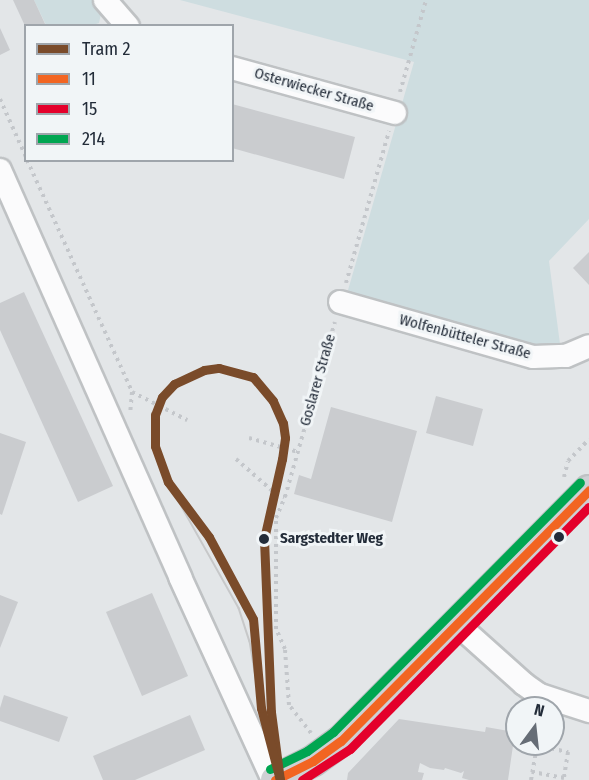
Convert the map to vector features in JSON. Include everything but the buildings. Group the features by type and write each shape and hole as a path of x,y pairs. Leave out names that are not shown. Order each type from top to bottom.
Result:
{"main road":[{"path":"274,780 327,753 589,490"}],"street":[{"path":"105,0 126,24"},
{"name":"Osterwiecker Straße","path":"234,69 395,113"},
{"path":"0,170 274,780"},
{"name":"Wolfenbütteler Straße","path":"340,302 533,357 566,356 589,346"},
{"path":"457,624 524,684 559,703 589,711"}],"path":[{"name":"Goslarer Straße","path":"327,753 289,705 285,649 276,629 276,518 298,453 426,0"},
{"path":"0,99 24,154"},
{"path":"27,162 132,392 127,430 117,434"},
{"path":"132,392 187,420"},
{"path":"249,438 298,453"},
{"path":"564,477 568,461 589,439"},
{"path":"236,459 276,494 285,497"},
{"path":"531,780 532,772 537,745 568,752 564,778 532,772"}],"shaded area":[{"path":"34,0 104,0 99,23 46,24"},
{"path":"180,0 589,0 589,219 549,261 560,344 524,348 346,297 414,62"}],"tram line":[{"name":"2","path":"219,368 253,377 273,401 283,423 285,438 282,459 264,539 271,712 280,780 261,708 253,619 209,537 168,482 155,446 155,415 162,397 174,384 204,370 219,368"},
{"path":"168,482 239,608 250,641 261,708"}],"transit line":[{"name":"214","path":"270,769 307,751 333,732 580,482"},
{"name":"11","path":"275,780 313,761 341,741 589,490"},
{"name":"15","path":"302,780 350,749 589,507"}],"place":[{"name":"Sargstedter Weg","path":"264,539"}]}
